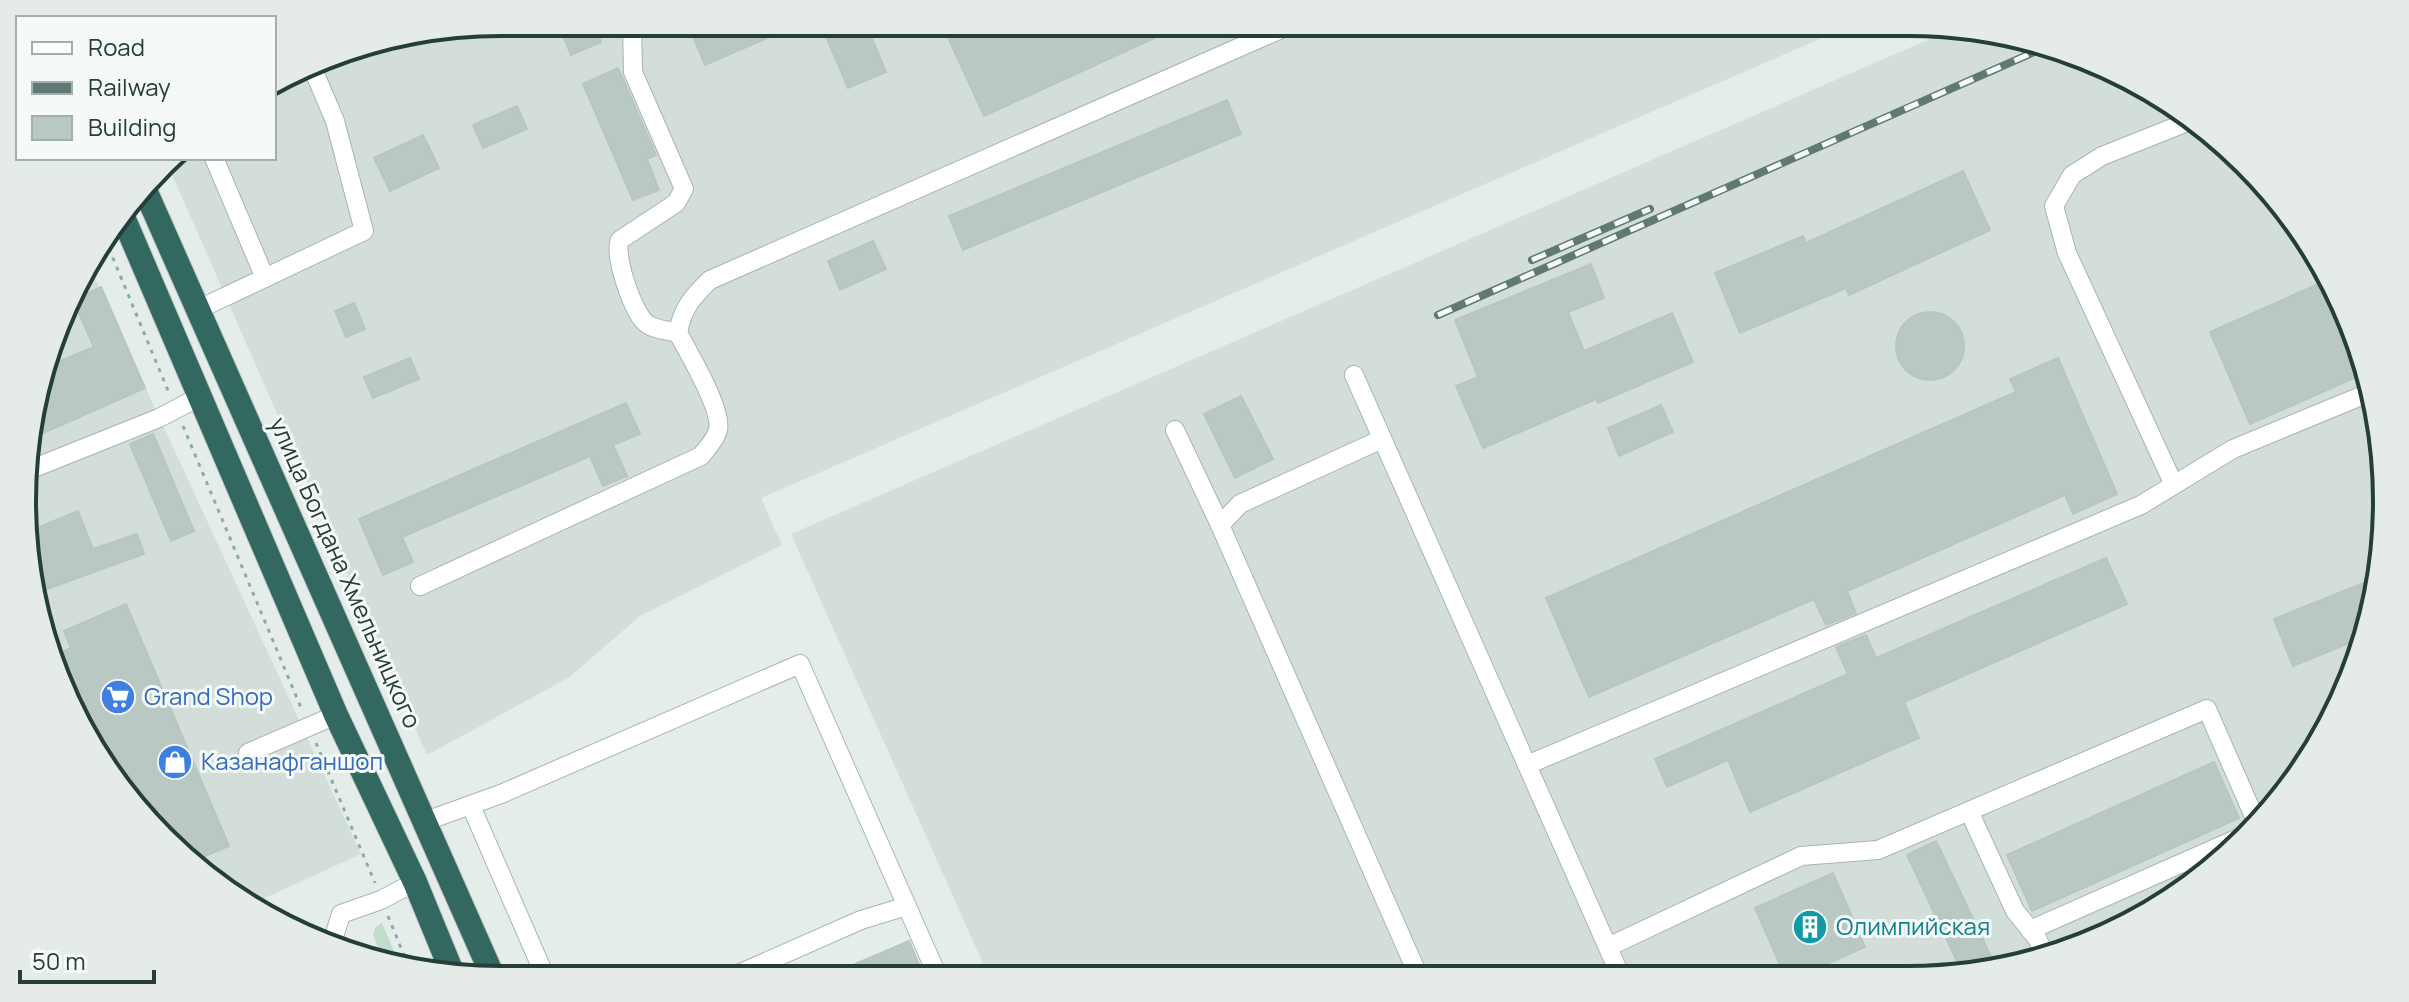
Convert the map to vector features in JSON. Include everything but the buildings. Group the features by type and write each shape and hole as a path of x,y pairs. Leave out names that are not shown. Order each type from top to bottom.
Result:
{"highway":[{"name":"улица Богдана Хмельницкого","path":"148,197 488,966"},
{"path":"127,225 336,715 415,882 448,963"}],"street":[{"path":"632,36 633,72 684,189 676,203 627,233 616,248 623,275 642,321 651,327 678,333"},
{"path":"420,586 701,456 714,441 719,427 717,413 678,333 689,299 710,280 1265,36"},
{"path":"197,310 364,231 335,121 315,75"},
{"path":"2174,485 2067,253 2054,206 2072,175 2102,156 2181,125"},
{"path":"215,160 265,278"},
{"path":"1354,375 1616,966"},
{"path":"37,467 176,410 201,396"},
{"path":"1527,765 2141,505 2233,449 2361,396"},
{"path":"1175,430 1414,966"},
{"path":"1220,525 1240,504 1382,439"},
{"path":"426,821 471,806 800,664 933,966"},
{"path":"1608,947 1801,856 1878,850 2207,709 2253,814"},
{"path":"248,753 336,715"},
{"path":"471,806 539,966"},
{"path":"1969,811 2015,911 2041,946"},
{"path":"2030,930 2220,846"},
{"path":"334,935 341,914 381,900 415,882"},
{"path":"757,966 861,920 907,906"}],"path":[{"path":"110,250 404,956"}],"shaded area":[{"path":"501,36 1827,36 761,498 782,545 640,616 568,678 427,755 171,173 185,160 276,160 276,94 295,84 352,61 410,45"},
{"path":"1935,37 1969,40 2028,52 2086,71 2114,84 2191,132 2258,194 2295,243 2338,323 2364,410 2373,501 2364,592 2338,679 2295,759 2237,830 2166,888 2086,931 1999,957 1908,966 984,966 791,534"},
{"path":"94,276 361,854 261,900 194,851 151,808 98,734 71,679 52,621 40,562 37,471 52,381 71,323"}],"green space":[{"path":"382,923 395,953 378,949 373,934"}],"railway":[{"path":"1438,315 2032,53"},
{"path":"1532,260 1650,209"}],"place":[{"name":"Grand Shop","path":"118,697"},
{"name":"Казанафганшоп","path":"175,762"},
{"name":"Олимпийская","path":"1810,927"}]}
